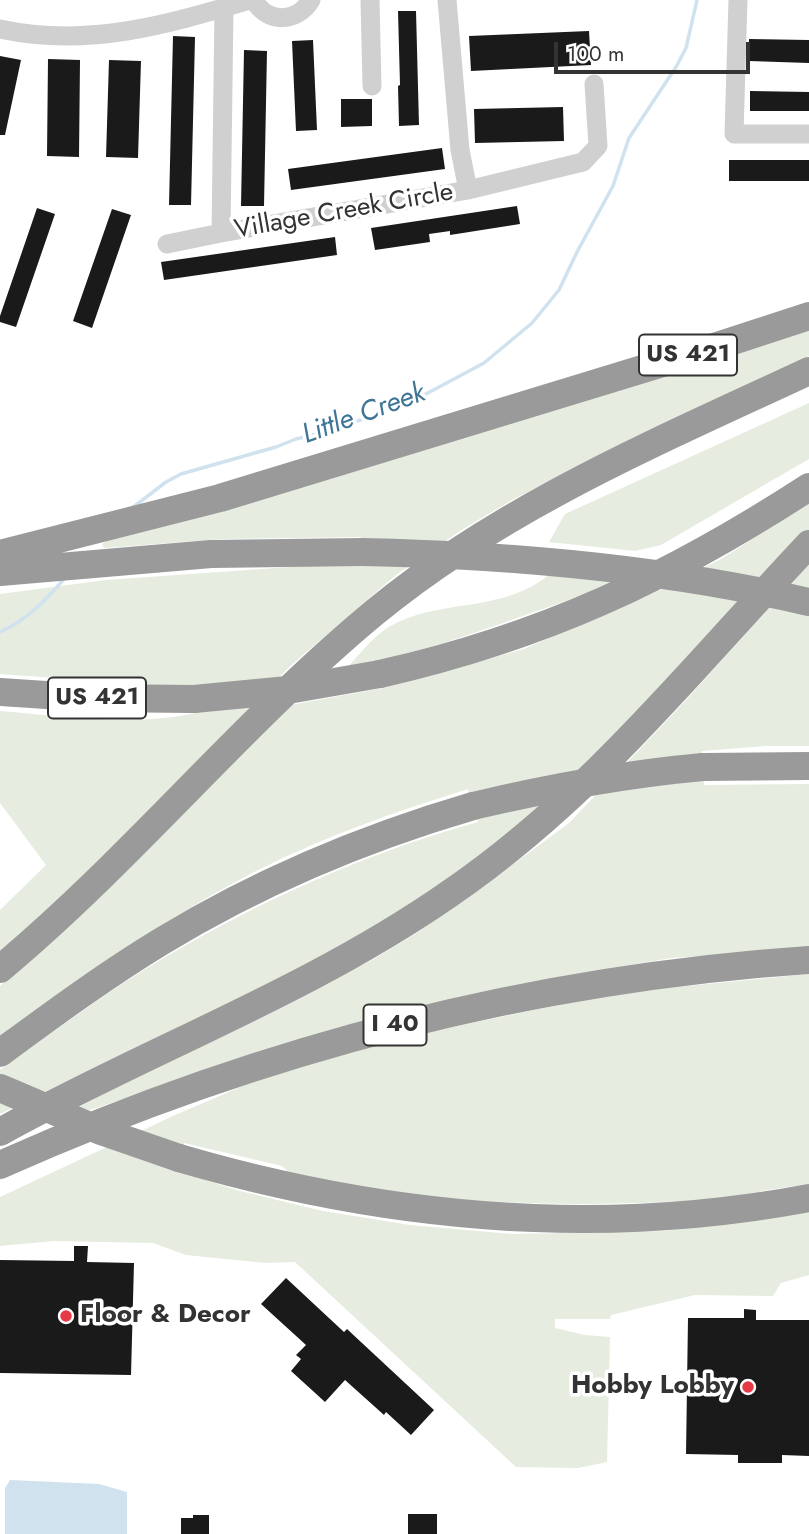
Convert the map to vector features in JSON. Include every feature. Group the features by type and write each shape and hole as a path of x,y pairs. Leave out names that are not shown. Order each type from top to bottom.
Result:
{"highway":[{"name":"US 421","path":"0,554 220,498 809,316"},
{"path":"0,969 85,895 305,673 416,580 496,527 580,480 809,371"},
{"name":"US 421","path":"0,692 92,698 194,699 288,690 380,674 472,651 606,601 693,558 809,487"},
{"path":"0,1132 122,1068 326,968 449,894 527,836 596,774 649,720 809,544"},
{"path":"0,572 211,554 362,552 502,557 692,580 809,602"},
{"path":"0,1053 122,967 193,923 247,894 377,836 473,806 564,785 703,767 809,766"},
{"name":"I 40","path":"0,1165 78,1131 198,1085 405,1022 616,980 809,960"},
{"path":"0,1088 101,1131 179,1158 275,1184 369,1203 513,1218 573,1220 729,1211 809,1198"}],"street":[{"path":"0,29 40,35 108,34 142,30 252,0 267,15 281,19 295,16 311,0"},
{"path":"370,0 372,86"},
{"name":"Village Creek Circle","path":"447,0 460,150 468,190"},
{"path":"738,0 734,134 809,134"},
{"name":"Village Creek Circle","path":"221,233 224,8"},
{"name":"Village Creek Circle","path":"167,244 468,190 583,162 598,146 594,84"}],"shaded area":[{"path":"809,321 809,356 512,500 463,529 396,575 288,668 139,822 0,955 0,910 46,865 0,803 0,711 122,720 195,713 193,688 0,674 0,594 106,580 361,562 361,537 223,539 104,548 102,544"},
{"path":"809,403 809,459 661,545 635,551 549,542 565,514"},
{"path":"809,503 809,533 630,727 455,879 328,956 0,1114 0,1070 141,972 236,918 316,880 397,848 478,822 468,789 362,825 285,857 192,906 94,969 0,1036 0,986 39,952 285,706 383,688 524,649 660,590 721,559"},
{"path":"809,564 809,746 702,751 704,785 809,784 809,949 671,958 568,976 166,1085 50,1123 374,959 418,932 508,868 569,823 676,711"},
{"path":"549,575 611,581 566,601 457,639 348,667 376,637 396,623 435,611 513,595"},
{"path":"809,974 809,1184 760,1191 760,1196 681,1201 564,1204 485,1201 406,1194 289,1173 282,1166 184,1143 176,1171 240,1191 323,1211 410,1225 512,1234 667,1231 809,1209 809,1275 781,1283 773,1296 695,1295 611,1315 610,1319 555,1319 555,1328 610,1337 607,1462 578,1468 516,1467 295,1262 266,1263 186,1255 153,1243 54,1241 0,1246 0,1197 259,1079 438,1030 617,993"}],"water":[{"path":"10,1480 99,1484 127,1492 127,1534 5,1534 5,1488"}],"building":[{"path":"398,11 416,11 419,125 399,126"},
{"path":"589,31 591,65 471,71 469,36"},
{"path":"173,36 195,37 191,205 169,205"},
{"path":"749,39 809,40 809,63 749,61"},
{"path":"313,40 317,130 296,131 292,41"},
{"path":"244,50 267,51 264,206 241,206"},
{"path":"0,56 21,60 5,135 0,135"},
{"path":"48,59 80,60 79,157 47,156"},
{"path":"109,60 141,61 138,158 106,157"},
{"path":"750,91 809,92 809,111 750,111"},
{"path":"341,99 372,99 372,126 341,127"},
{"path":"563,107 564,141 475,143 474,109"},
{"path":"442,148 445,169 291,190 288,169"},
{"path":"729,160 809,160 809,181 729,181"},
{"path":"517,206 520,224 450,235 450,231 429,234 430,242 375,250 371,228"},
{"path":"37,208 55,214 16,327 0,322 0,316"},
{"path":"112,209 131,215 92,328 73,321"},
{"path":"335,237 337,255 164,280 161,262"},
{"name":"Floor & Decor","path":"74,1246 88,1246 87,1262 134,1263 131,1375 0,1373 0,1260 74,1261"},
{"path":"286,1278 344,1332 347,1329 434,1410 411,1435 345,1380 325,1402 291,1371 301,1359 296,1355 306,1345 261,1304"},
{"name":"Hobby Lobby","path":"744,1309 756,1310 756,1320 809,1320 809,1456 782,1455 782,1463 738,1463 738,1455 686,1454 688,1318 744,1318"},
{"path":"408,1514 437,1514 437,1534 408,1534"},
{"path":"193,1515 209,1515 209,1534 181,1534 181,1518 193,1518"}],"waterway":[{"name":"Little Creek","path":"132,508 181,474 329,431 411,402 484,363 532,323 559,290 613,186 629,138 686,48 697,0"},
{"name":"Little Creek","path":"0,632 35,609 64,579"}],"place":[{"name":"Floor & Decor","path":"66,1316"},
{"name":"Hobby Lobby","path":"748,1387"}]}
